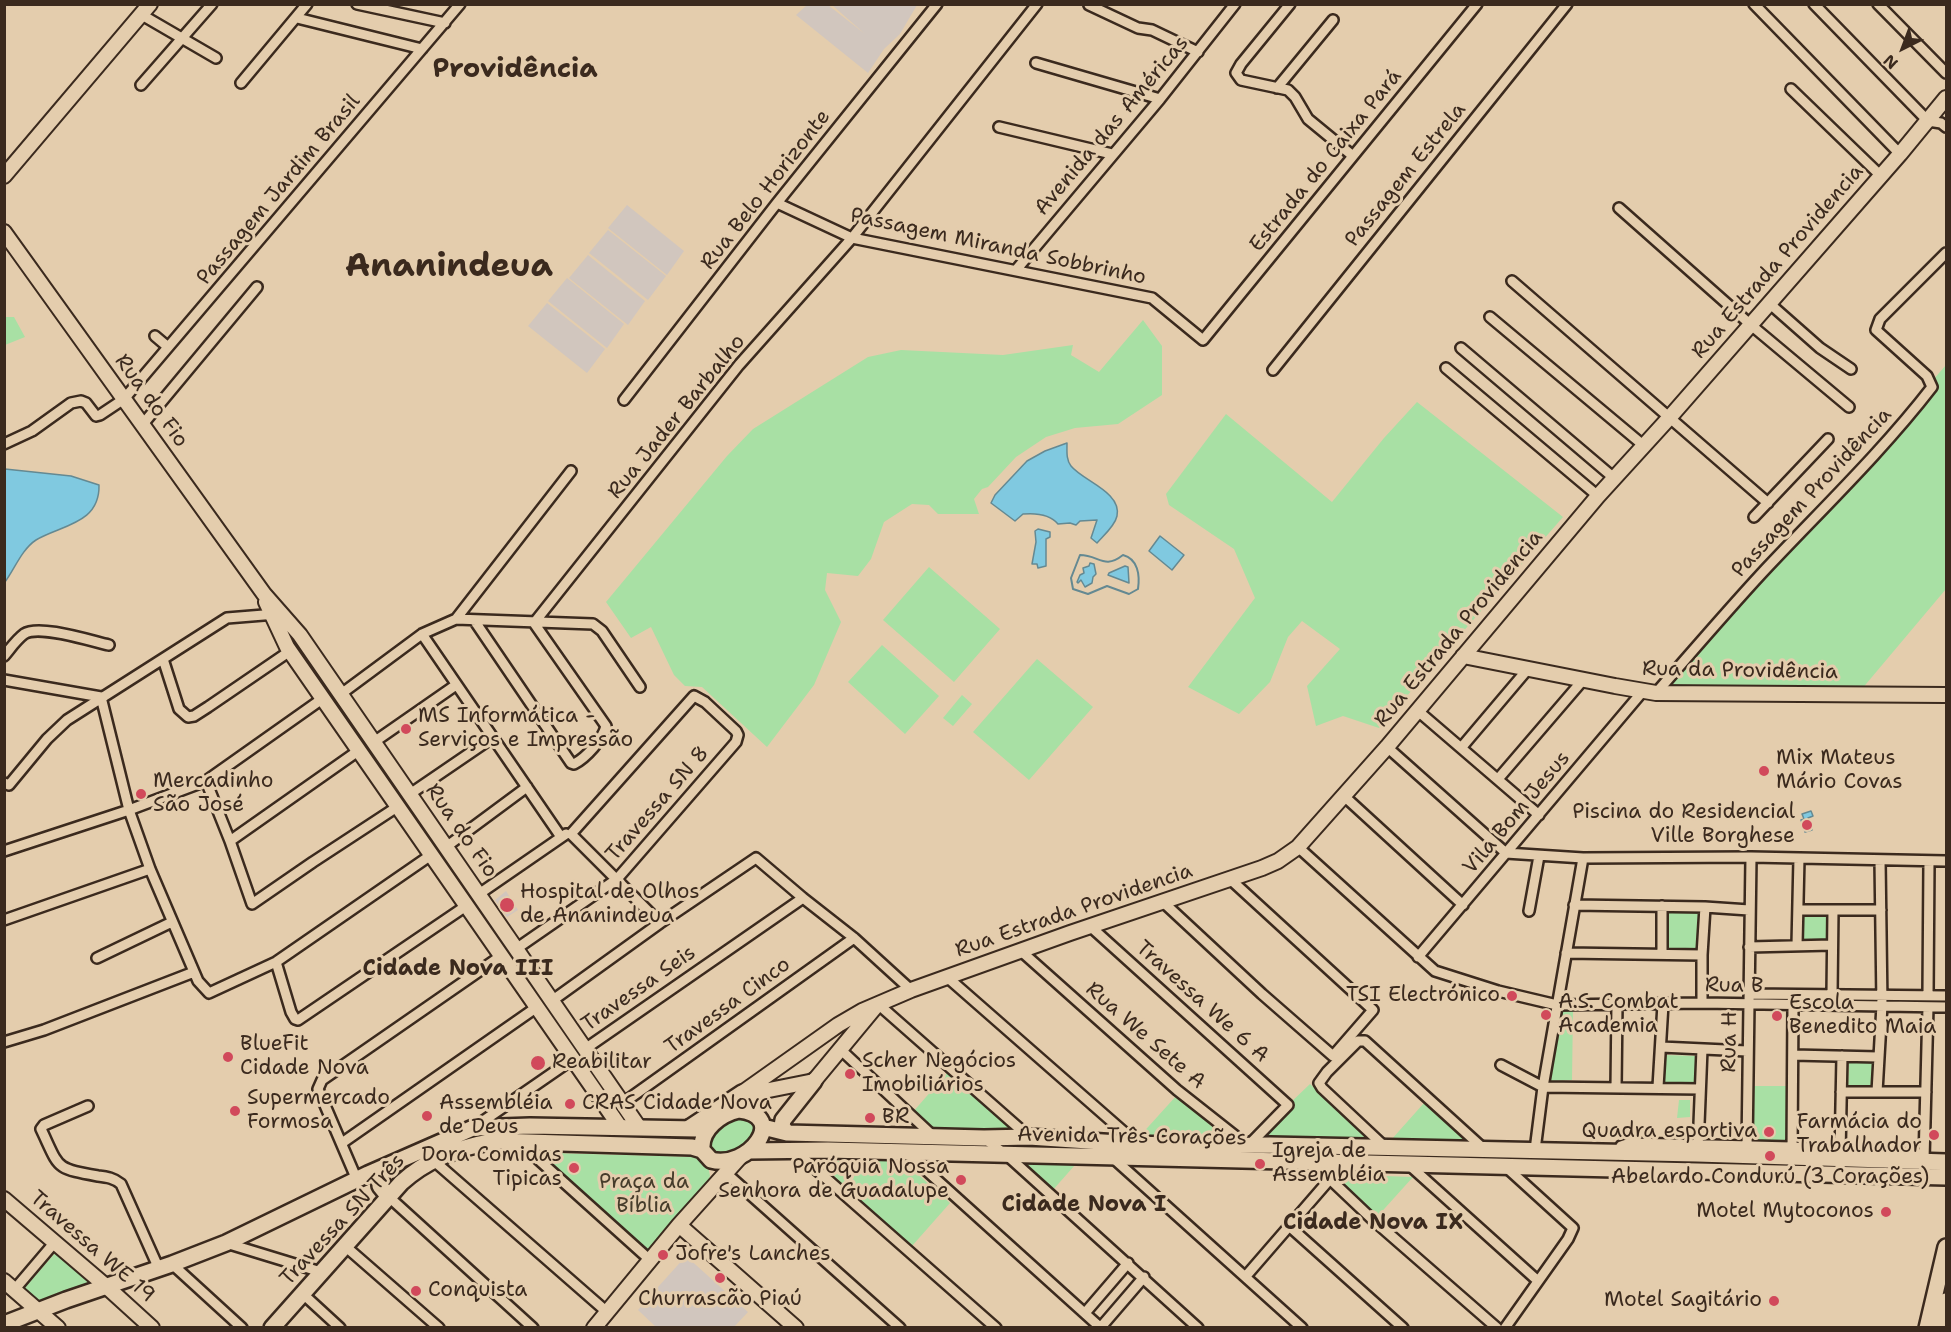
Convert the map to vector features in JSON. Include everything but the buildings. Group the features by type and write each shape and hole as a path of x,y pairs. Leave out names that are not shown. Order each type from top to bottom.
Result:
{"main road":[{"path":"4,176 146,10"},
{"name":"Rua Estrada Providencia","path":"715,1123 742,1093 838,1025 862,1011 947,977 1278,861 1298,847 1418,711 1598,496 1671,417 1947,98"},
{"name":"Rua do Fio","path":"4,232 264,594 276,614 290,651 573,1059 615,1127"},
{"name":"Rua do Fio","path":"276,614 300,635 638,1126"},
{"name":"Rua da Providência","path":"1463,656 1649,692 1947,695"},
{"path":"441,870 451,868 456,861"},
{"path":"452,885 458,878 466,876"},
{"name":"Rua Estrada Providencia","path":"814,1081 878,1004"},
{"path":"594,1328 706,1194 761,1138 759,1122 753,1106 755,1098 760,1093 814,1081"},
{"path":"787,1133 782,1126 783,1120 814,1081"},
{"path":"688,1128 742,1093"},
{"path":"4,1324 166,1267 226,1243 422,1149 473,1128 638,1126 688,1128 715,1123 739,1110 759,1122"},
{"name":"Avenida Três Corações","path":"759,1122 787,1133 1029,1137 1133,1144 1618,1152 1698,1149 1924,1158 1947,1162"},
{"path":"706,1194 713,1172 706,1155 703,1138 715,1123"},
{"path":"611,1144 607,1136 615,1127"},
{"path":"653,1145 657,1138 656,1128"},
{"name":"Travessa SN Três","path":"272,1328 412,1172 433,1160 476,1144 495,1141 692,1147 706,1155"},
{"path":"1241,1161 1248,1146"},
{"name":"Avenida Três Corações","path":"745,1153 795,1150 1947,1177"},
{"path":"1618,1152 1618,1169"},
{"path":"706,1155 727,1161 745,1153"},
{"path":"382,1169 380,1186 389,1197"},
{"name":"Travessa WE 19","path":"4,1199 152,1328"},
{"path":"679,1225 796,1328"},
{"path":"1927,1328 1947,1247"},
{"path":"10,1285 58,1328"},
{"path":"1940,1328 1947,1301"}],"street":[{"path":"141,85 212,4"},
{"path":"241,83 307,4"},
{"path":"357,4 445,23"},
{"name":"Passagem Jardim Brasil","path":"4,444 32,431 70,403 81,401 86,403 96,416 124,399 460,4"},
{"name":"Rua Belo Horizonte","path":"624,400 777,203 938,4"},
{"name":"Rua Jader Barbalho","path":"534,623 739,365 852,238 1037,4"},
{"name":"Avenida das Américas","path":"1016,270 1160,99 1235,4"},
{"path":"1290,4 1236,72 1241,80 1291,92 1308,119 1353,156"},
{"name":"Estrada do Caixa Pará","path":"1203,340 1477,4"},
{"name":"Passagem Estrela","path":"1273,370 1567,4"},
{"path":"1754,4 1900,154"},
{"path":"1814,4 1928,121 1941,123 1947,128"},
{"path":"1878,4 1947,73"},
{"path":"1089,5 1138,28 1152,30 1197,52"},
{"path":"146,10 182,39 216,58"},
{"path":"297,18 422,49"},
{"path":"1277,88 1333,20"},
{"path":"1036,63 1160,99"},
{"path":"1791,89 1880,176"},
{"path":"999,127 1112,154"},
{"name":"Passagem Miranda Sobbrinho","path":"777,203 852,238 1152,298 1203,340"},
{"path":"1619,208 1751,325 1849,407"},
{"name":"Passagem Providência","path":"1649,692 1802,533 1932,387 1928,375 1876,330 1880,319 1947,253"},
{"path":"1512,281 1768,503"},
{"path":"143,424 257,287"},
{"path":"1769,303 1820,348 1851,369"},
{"path":"1490,317 1643,445"},
{"path":"155,336 168,347"},
{"path":"1461,348 1614,478"},
{"path":"1446,368 1598,496"},
{"path":"1754,518 1828,439"},
{"path":"456,619 571,471"},
{"path":"7,784 58,728 100,698 227,618 276,614"},
{"path":"341,694 422,634 456,619 597,626 603,631 640,687"},
{"path":"474,620 574,764 603,734 606,726 534,623"},
{"path":"4,656 18,639 30,631 50,632 110,645"},
{"path":"422,634 561,837"},
{"path":"163,659 179,710 188,717 194,716 290,651"},
{"path":"1461,748 1527,670"},
{"path":"4,680 100,698"},
{"path":"1498,779 1584,680"},
{"path":"374,742 456,685"},
{"name":"Vila Bom Jesus","path":"1418,957 1539,815 1649,692"},
{"name":"Travessa SN 8","path":"516,949 617,879 736,741 738,735 732,726 694,696 572,834"},
{"path":"100,698 129,810 150,869 198,981 209,993 276,962 431,855"},
{"path":"4,851 129,810 206,781 322,699"},
{"path":"1418,711 1539,815"},
{"path":"410,794 492,738"},
{"path":"1387,747 1506,853 1583,858 1751,857 1947,861"},
{"path":"231,841 358,751"},
{"path":"206,781 231,841 252,904 397,807"},
{"path":"446,847 527,787"},
{"path":"1344,796 1463,904"},
{"path":"479,894 561,837 572,834 660,923"},
{"name":"Rua B","path":"1298,847 1435,971 1498,991 1557,1005 1702,1003 1793,1005 1928,995 1947,996"},
{"path":"1528,911 1539,856"},
{"name":"Rua H","path":"1747,1151 1751,857"},
{"path":"552,1000 756,858 854,938 911,990"},
{"path":"1535,1150 1543,1087 1583,858"},
{"path":"1797,945 1799,858"},
{"path":"1877,1092 1881,1000 1880,860"},
{"path":"1928,995 1929,861"},
{"path":"4,920 150,869"},
{"path":"1230,879 1373,1010 1320,1080 1322,1088 1385,1148"},
{"name":"Travessa Seis","path":"585,1049 803,898"},
{"path":"1162,901 1262,994 1337,1057"},
{"path":"1574,905 1749,910"},
{"path":"276,962 291,1012 295,1019 301,1019 466,906"},
{"path":"1662,906 1662,954"},
{"path":"1702,1003 1705,907"},
{"path":"1798,910 1881,910"},
{"path":"1832,994 1833,910"},
{"path":"97,958 172,922"},
{"name":"Travessa We 6 A","path":"1091,927 1288,1105 1248,1146"},
{"name":"Travessa Cinco","path":"623,1103 854,938"},
{"path":"1749,947 1832,945"},
{"name":"Rua We Sete A","path":"1022,951 1177,1090 1248,1146"},
{"path":"1566,952 1702,955"},
{"path":"357,1180 318,1089 319,1084 501,956"},
{"path":"4,1042 56,1026 194,972"},
{"path":"947,977 1132,1140 1133,1144"},
{"name":"Rua B","path":"1749,994 1832,994 1928,1007 1947,1007"},
{"path":"878,1004 1029,1137"},
{"path":"1616,1088 1617,1004"},
{"path":"1659,1087 1663,1004"},
{"path":"1792,1152 1793,1005"},
{"path":"342,1143 537,1007"},
{"path":"1924,1158 1928,1007"},
{"path":"1337,1057 1358,1041 1365,1041 1485,1150"},
{"path":"1661,1047 1747,1051"},
{"path":"840,1049 932,1136"},
{"path":"1698,1149 1702,1049"},
{"path":"1793,1055 1878,1057"},
{"path":"1839,1155 1842,1056"},
{"name":"Travessa Seis","path":"473,1128 573,1059"},
{"path":"1501,1065 1543,1087 1700,1089"},
{"path":"1841,1092 1926,1092"},
{"path":"88,1106 44,1125 41,1129 56,1161 65,1169 110,1178 121,1184 166,1267 242,1328"},
{"path":"984,1138 1144,1277 1198,1328"},
{"path":"518,1141 650,1260"},
{"path":"795,1150 996,1328"},
{"path":"907,1153 1101,1327 1144,1277"},
{"path":"1113,1158 1302,1328"},
{"path":"433,1160 607,1312"},
{"path":"1313,1163 1497,1328"},
{"path":"1408,1164 1538,1281"},
{"path":"1505,1328 1568,1239 1573,1228 1506,1167"},
{"path":"726,1173 900,1328"},
{"path":"1246,1276 1330,1179"},
{"path":"389,1197 533,1328"},
{"path":"1289,1226 1403,1328"},
{"path":"10,1285 55,1242"},
{"path":"226,1243 321,1272"},
{"path":"345,1246 439,1328"},
{"path":"1085,1313 1128,1263"},
{"path":"303,1294 340,1328"}],"shaded area":[{"path":"807,5 828,5 865,34 832,5 917,5 900,34 884,49 868,73 796,15"},
{"path":"627,205 684,251 667,275 608,228"},
{"path":"608,230 666,276 648,300 589,253"},
{"path":"588,255 645,301 628,325 569,278"},
{"path":"567,278 624,324 607,348 548,301"},
{"path":"547,303 605,349 587,373 528,326"},
{"name":"Hospital de Olhos de Ananindeua","path":"506,891 518,910 507,917 495,900"},
{"path":"686,1256 748,1312 734,1327 656,1327 638,1310 653,1293 655,1294 658,1287"}],"green space":[{"path":"5,317 14,317 25,337 5,345"},
{"path":"1143,320 1162,346 1162,395 1118,424 1075,428 1046,437 1016,457 988,487 982,489 974,499 979,514 938,514 929,505 912,504 884,522 871,559 858,576 827,573 825,590 841,622 814,685 767,747 702,687 685,686 674,675 651,627 631,638 606,602 727,456 753,429 868,357 901,350 1003,355 1073,345 1071,355 1099,372"},
{"path":"1946,365 1946,589 1861,690 1666,688"},
{"path":"1417,402 1563,517 1379,728 1343,716 1316,726 1307,686 1340,649 1302,621 1288,637 1270,682 1239,714 1188,687 1255,598 1234,549 1169,505 1166,494 1226,414 1332,502 1384,438"},
{"path":"929,567 1000,629 954,682 883,620"},
{"path":"882,645 939,696 905,734 848,682"},
{"path":"1037,659 1093,707 1029,780 973,732"},
{"path":"962,695 972,704 953,726 943,718"},
{"path":"1664,911 1700,912 1698,952 1663,952"},
{"path":"1798,911 1834,912 1834,949 1798,948"},
{"path":"1573,1009 1572,1080 1549,1081 1563,1010"},
{"path":"1663,1055 1699,1056 1698,1091 1662,1090"},
{"path":"1849,1062 1875,1063 1875,1090 1848,1089"},
{"path":"947,1073 1017,1133 936,1134 912,1113"},
{"path":"1310,1084 1375,1141 1261,1139 1288,1105"},
{"path":"1752,1086 1788,1086 1788,1143 1752,1142"},
{"path":"1177,1095 1227,1140 1139,1137"},
{"path":"1679,1100 1690,1100 1690,1117 1677,1118"},
{"path":"1424,1103 1462,1138 1464,1140 1391,1140"},
{"path":"739,1118 753,1123 758,1131 755,1136 736,1150 719,1155 713,1152 711,1138 730,1122"},
{"name":"Praça da Bíblia","path":"550,1153 699,1157 708,1166 710,1176 707,1184 693,1197 658,1239 657,1246 650,1254 548,1159 546,1156"},
{"path":"817,1161 903,1161 950,1203 912,1246"},
{"path":"1022,1161 1075,1165 1052,1191 1022,1165"},
{"path":"1327,1174 1413,1177 1376,1218"},
{"path":"56,1252 93,1285 39,1305 22,1291"}],"water":[{"path":"1067,443 1069,464 1108,494 1114,500 1117,508 1114,523 1097,543 1091,538 1097,520 1080,521 1076,525 1058,524 1047,516 1023,514 1015,521 991,503 995,495 1027,461"},
{"path":"5,469 71,476 99,485 98,498 86,516 31,544 5,582"},
{"path":"1038,529 1050,532 1050,537 1046,539 1046,566 1038,568 1037,564 1032,564 1036,542 1035,531"},
{"path":"1160,536 1184,555 1172,570 1149,551"},
{"path":"1090,563 1094,564 1096,574 1092,583 1085,587 1081,580 1077,582 1080,575 1084,573 1083,568 1089,566"},
{"path":"1125,566 1128,567 1129,583 1108,575 1109,573"},
{"name":"Piscina do Residencial Ville Borghese","path":"1811,811 1813,816 1808,818 1812,830 1805,832 1801,820 1804,819 1802,814"}],"waterway":[{"path":"1080,555 1106,562 1123,555 1128,557 1137,568 1138,589 1129,594 1107,586 1088,594 1073,589 1071,578 1080,555"}],"place":[{"name":"MS Informática - Serviços e Impressão","path":"406,729"},
{"name":"Mix Mateus Mário Covas","path":"1764,771"},
{"name":"Mercadinho São José","path":"141,794"},
{"name":"Piscina do Residencial Ville Borghese","path":"1807,825"},
{"name":"Hospital de Olhos de Ananindeua","path":"507,905"},
{"name":"TSI Electrónico","path":"1512,996"},
{"name":"A.S. Combat Academia","path":"1546,1015"},
{"name":"Escola Benedito Maia","path":"1777,1016"},
{"name":"BlueFit Cidade Nova","path":"228,1057"},
{"name":"Reabilitar","path":"538,1063"},
{"name":"Scher Negócios Imobiliários","path":"850,1074"},
{"name":"CRAS Cidade Nova","path":"570,1104"},
{"name":"Supermercado Formosa","path":"235,1111"},
{"name":"Assembléia de Deus","path":"427,1116"},
{"name":"BR","path":"870,1118"},
{"name":"Quadra esportiva","path":"1769,1132"},
{"name":"Farmácia do Trabalhador","path":"1934,1135"},
{"name":"Abelardo Condurú (3 Corações)","path":"1770,1156"},
{"name":"Igreja de Assembléia","path":"1260,1164"},
{"name":"Dora Comidas Tipicas","path":"574,1168"},
{"name":"Paróquia Nossa Senhora de Guadalupe","path":"961,1180"},
{"name":"Motel Mytoconos","path":"1886,1212"},
{"name":"Jofre's Lanches","path":"663,1255"},
{"name":"Churrascão Piaú","path":"720,1278"},
{"name":"Conquista","path":"416,1291"},
{"name":"Motel Sagitário","path":"1774,1301"}],"district":[{"name":"Providência","path":"515,70"},
{"name":"Ananindeua","path":"449,267"},
{"name":"Cidade Nova III","path":"458,969"},
{"name":"Cidade Nova I","path":"1084,1205"},
{"name":"Cidade Nova IX","path":"1373,1223"}]}
